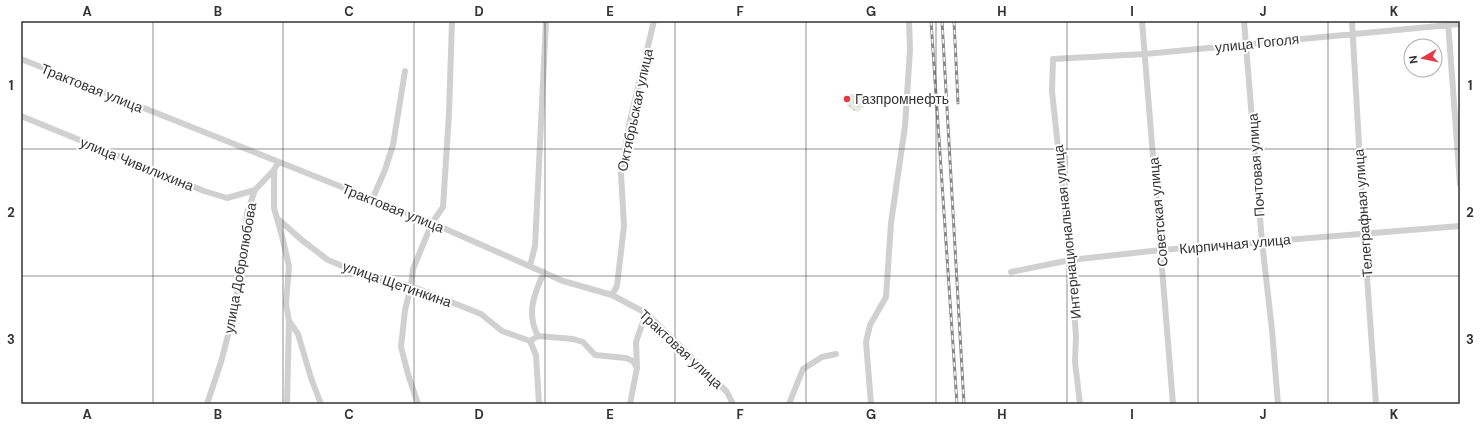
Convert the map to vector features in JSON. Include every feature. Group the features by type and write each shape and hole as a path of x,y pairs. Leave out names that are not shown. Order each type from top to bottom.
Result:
{"street":[{"path":"418,404 401,346 405,310 411,286 413,269 432,224 443,207 450,113 452,21"},
{"path":"530,266 534,246 546,21"},
{"name":"Октябрьская улица","path":"612,295 617,286 624,226 621,174 629,126 654,21"},
{"path":"872,404 866,342 870,325 886,297 890,223 905,126 910,50 909,21"},
{"name":"Советская улица","path":"1142,21 1173,404"},
{"name":"Почтовая улица","path":"1244,21 1262,242 1272,330 1278,404"},
{"name":"Телеграфная улица","path":"1352,21 1364,234 1376,404"},
{"path":"1448,23 1460,184"},
{"name":"улица Гоголя","path":"1053,59 1145,54 1246,45 1448,23 1460,24"},
{"name":"Трактовая улица","path":"21,59 432,224 563,281 612,295 646,313 727,392 733,404"},
{"name":"Интернациональная улица","path":"1053,59 1052,91 1070,260 1076,336 1075,362 1080,404"},
{"path":"372,200 385,170 393,145 405,71"},
{"name":"улица Чивилихина","path":"21,116 204,191 227,198 255,190"},
{"name":"улица Добролюбова","path":"207,404 221,362 235,308 247,213 255,190 274,170 278,163"},
{"path":"274,170 274,208 289,266 286,304 289,321 287,404"},
{"name":"улица Щетинкина","path":"278,219 328,260 376,280 411,286 481,314 502,331 530,341"},
{"name":"Кирпичная улица","path":"1011,272 1070,260 1161,250 1460,226"},
{"path":"538,336 534,329 532,305 534,293 544,272"},
{"path":"630,404 637,368 636,342 646,313"},
{"path":"289,321 298,334 311,378 321,404"},
{"path":"539,404 536,354 530,341 538,336 572,339 583,342 596,355 626,358 633,361 637,368"},
{"path":"789,404 803,370 822,357 836,354"}],"shaded area":[{"path":"852,94 861,97 866,105 858,112 849,108 846,101 848,95"}],"railway":[{"path":"931,21 957,404"},
{"path":"942,21 964,404"},
{"path":"954,21 958,103"}],"place":[{"name":"Газпромнефть","path":"847,99"}]}
